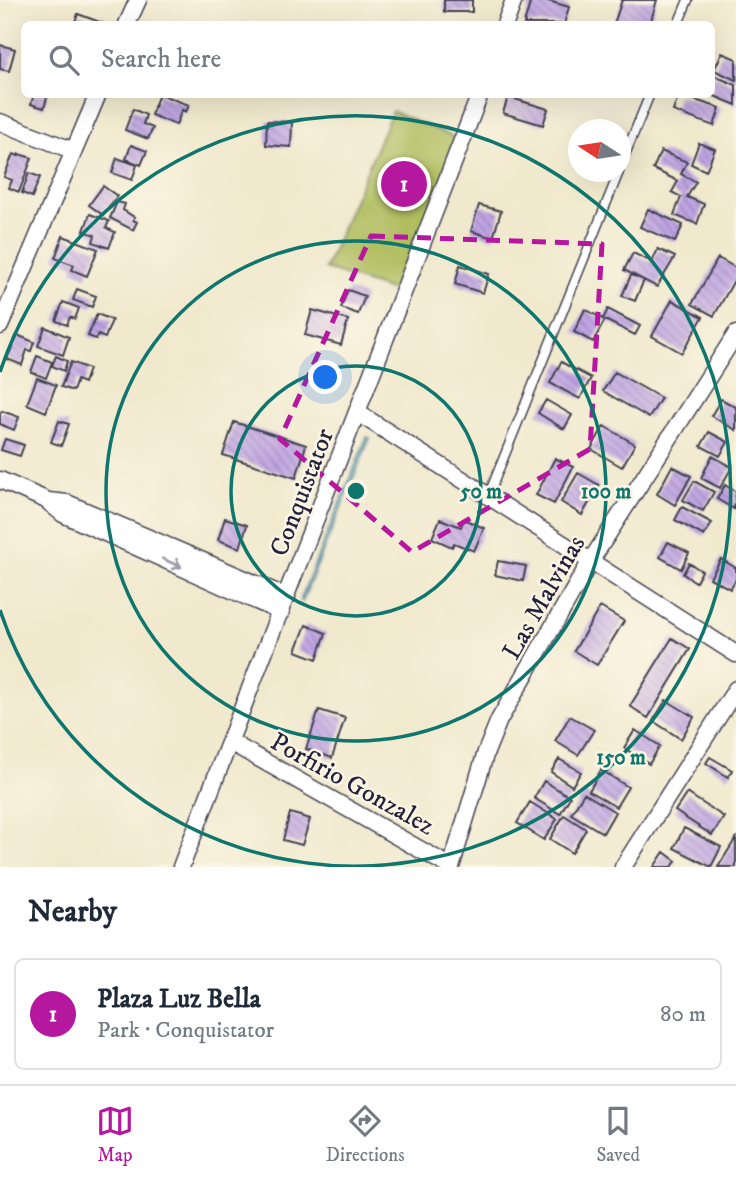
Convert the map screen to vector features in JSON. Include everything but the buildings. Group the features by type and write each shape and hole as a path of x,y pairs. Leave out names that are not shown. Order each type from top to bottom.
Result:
{"street":[{"path":"128,21 138,0"},
{"path":"506,21 514,0"},
{"path":"0,326 96,98"},
{"name":"Conquistator","path":"181,867 478,98"},
{"path":"0,122 74,151"},
{"name":"Las Malvinas","path":"451,867 486,752 499,720 590,562 736,334"},
{"path":"358,413 489,494 590,562 736,654"},
{"path":"0,480 46,500 67,503 284,604"},
{"path":"623,867 736,689"},
{"name":"Porfirio Gonzalez","path":"230,742 451,867"}],"lane":[{"path":"679,21 688,0"},
{"path":"631,141 648,98"},
{"path":"489,494 615,182"}],"highlighted area":[{"path":"371,236 602,244 590,449 412,552 280,439"}],"green space":[{"path":"392,111 463,141 403,294 325,269"}],"water":[{"path":"367,437 370,438 302,602 300,600"}],"place":[{"name":"Plaza Luz Bella","path":"404,184"}]}
